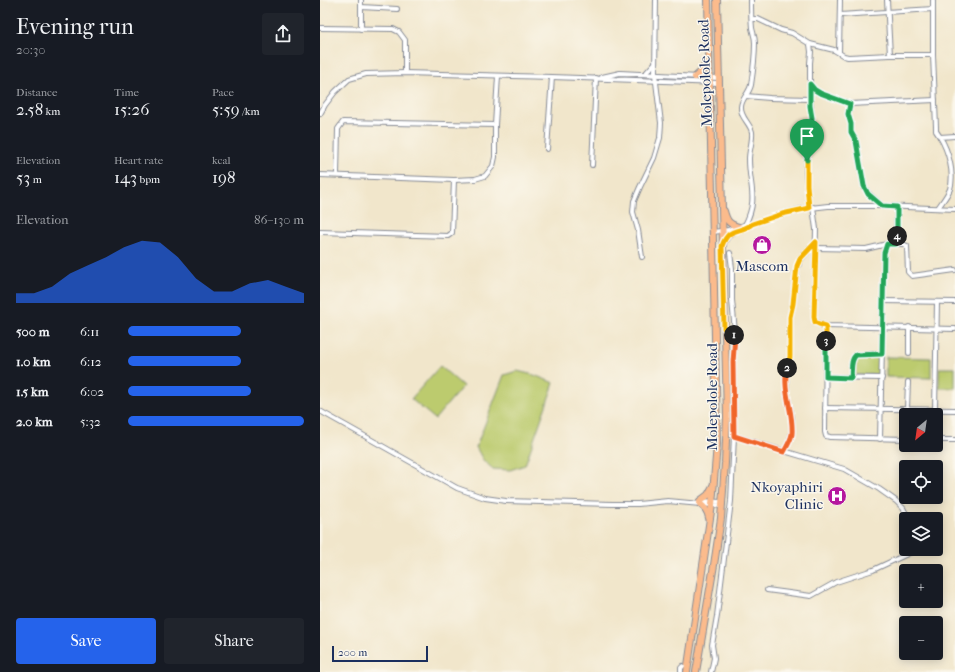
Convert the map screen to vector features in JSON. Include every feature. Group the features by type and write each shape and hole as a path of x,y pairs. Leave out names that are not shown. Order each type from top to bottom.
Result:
{"main road":[{"name":"Molepolole Road","path":"685,669 710,522 717,444 708,0"},
{"name":"Molepolole Road","path":"696,672 714,565 722,504 727,417 717,0"},
{"path":"691,79 702,71 708,59"},
{"path":"722,204 729,223 732,225 742,226"},
{"path":"722,246 727,236 734,231"},
{"path":"710,522 707,510 700,502 714,485"}],"street":[{"path":"361,0 361,29"},
{"path":"642,258 638,230 633,212 634,201 654,158 660,138 661,123 655,74 656,0"},
{"path":"742,226 751,212 753,204 749,162 752,133 749,124 742,114 741,108 742,102 751,86 754,57 755,43 751,0"},
{"path":"840,0 840,52"},
{"path":"888,0 890,55"},
{"path":"933,0 933,55 936,131 944,143 950,159 951,176 950,189 938,208"},
{"path":"361,7 397,9"},
{"path":"840,15 933,9"},
{"path":"752,19 758,19 781,30 792,33 810,44 840,52 844,56 848,57 933,55"},
{"path":"320,28 393,29 399,32 405,40 405,73"},
{"path":"810,44 810,99 812,118 806,172 816,230 815,322 826,326 955,329"},
{"path":"645,74 655,63"},
{"path":"320,114 335,92 349,79 366,74 405,73 656,80 719,80"},
{"path":"596,78 620,73 679,75 691,79 709,80"},
{"path":"320,175 454,180 475,179 485,176 493,166 495,157 498,76"},
{"path":"547,149 552,77"},
{"path":"592,165 596,78"},
{"path":"810,84 820,93 850,104 935,100"},
{"path":"746,96 810,99"},
{"path":"850,104 848,114 851,124 851,132 856,141 864,186 868,194 882,206"},
{"path":"337,175 338,129 343,122 496,125"},
{"path":"940,137 955,136"},
{"path":"320,232 448,236 452,233 454,180"},
{"path":"722,233 782,214 811,208 836,206 882,206 955,209"},
{"path":"896,244 897,207"},
{"path":"713,234 734,231 748,227 752,224"},
{"path":"784,452 792,433 792,418 787,394 786,369 790,357 790,317 793,304 797,266 800,259 816,242"},
{"path":"880,439 884,253 887,244"},
{"path":"816,248 866,249 887,244 903,244 907,246 908,272 912,276 955,270"},
{"path":"711,672 714,658 712,645 731,501 734,436 734,335 732,268 730,253"},
{"path":"883,300 955,302"},
{"path":"935,408 937,302"},
{"path":"826,326 824,432 826,436 830,438 899,439"},
{"path":"909,327 909,353"},
{"path":"724,328 734,335"},
{"path":"725,342 734,335"},
{"path":"851,378 852,360 854,356 882,354"},
{"path":"826,377 882,378"},
{"path":"907,408 908,382"},
{"path":"825,408 899,409"},
{"path":"943,409 955,410"},
{"path":"320,411 457,488 485,498 506,501 612,504 638,504 668,501 722,504"},
{"path":"734,436 844,469 879,489 896,501 905,512"},
{"path":"943,440 955,440"},
{"path":"767,590 811,596 836,582 873,570 903,556"},
{"path":"681,672 682,668 685,669"}],"green space":[{"path":"859,357 879,358 879,375 855,375 855,362"},
{"path":"886,357 931,358 931,378 886,377"},
{"path":"440,366 463,386 435,419 411,399"},
{"path":"939,368 955,368 955,388 939,388"},
{"path":"517,371 534,375 554,383 525,465 510,470 493,469 483,460 476,447 504,375"}],"place":[{"name":"Mascom","path":"762,245"},
{"name":"Nkoyaphiri Clinic","path":"837,496"}],"route":[{"path":"810,84 820,93 850,104 848,114 851,124 851,132 856,141 866,191 882,206 897,207 896,244 887,244 884,253 882,354 854,356 852,360 851,378 826,377 826,326 815,322 814,317 816,242 800,259 798,263 795,292 790,317 790,357 786,369 788,403 792,418 792,433 784,452 734,436 733,351 735,336 724,328 722,246 728,234 734,231 782,214 809,208 806,172 807,160 812,118 810,106 810,84"}]}
